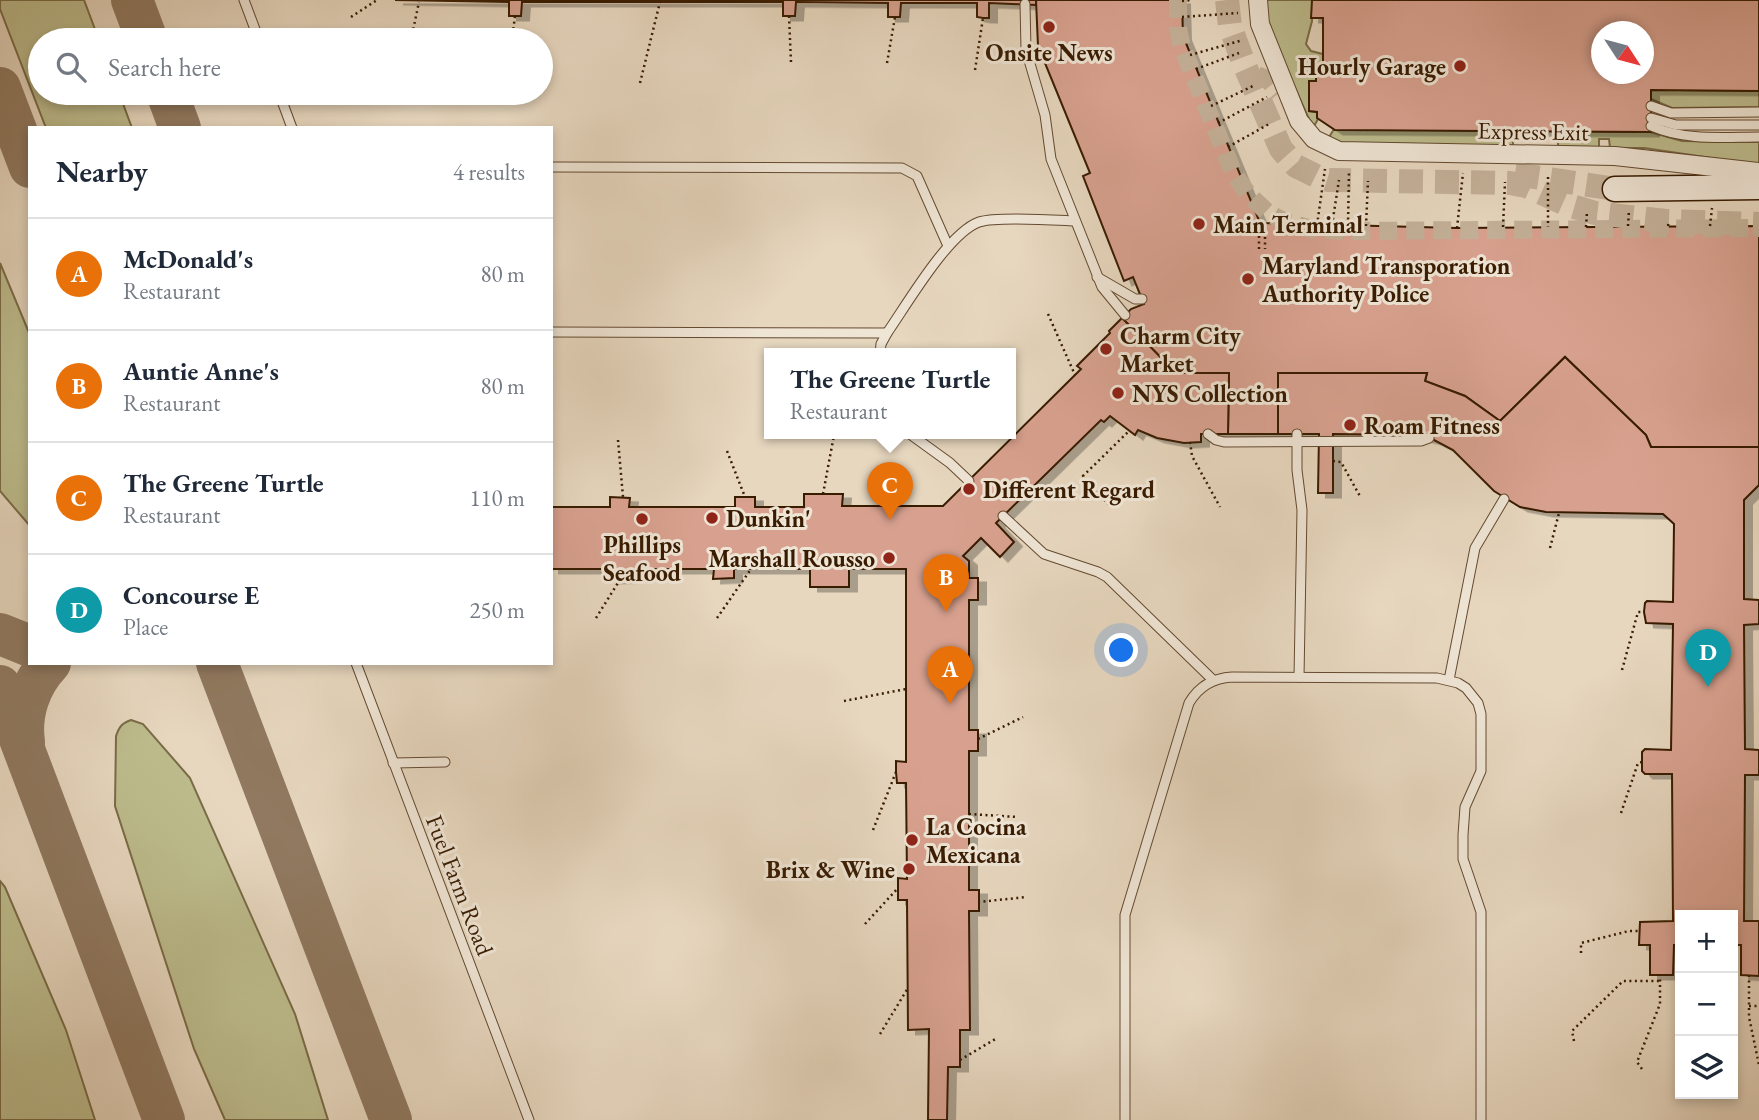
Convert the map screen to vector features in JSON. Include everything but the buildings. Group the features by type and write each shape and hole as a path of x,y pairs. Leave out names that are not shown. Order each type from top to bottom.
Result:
{"main road":[{"path":"1615,189 1759,187"}],"street":[{"path":"1258,0 1260,24 1299,121 1310,135"},
{"name":"Express Exit","path":"1273,95 1296,127 1329,148 1348,153 1615,156 1759,172"}],"lane":[{"path":"244,0 254,28"},
{"path":"1025,4 1024,41 1028,64 1045,115 1051,159 1097,277 1105,292 1125,315"},
{"path":"283,105 291,126"},
{"path":"1651,106 1671,113 1759,112"},
{"path":"1759,125 1676,125 1651,122 1668,132 1692,136 1759,137"},
{"path":"553,167 902,168 918,176 948,246"},
{"path":"881,348 887,333 948,246 970,226 984,221 1075,221"},
{"path":"1097,277 1135,299 1142,299"},
{"path":"553,332 887,333"},
{"path":"1208,434 1219,441 1296,437 1421,441 1429,439"},
{"path":"1296,437 1302,510 1299,677"},
{"path":"917,439 969,481"},
{"path":"1449,680 1475,548 1504,499"},
{"path":"1003,516 1044,554 1107,577 1213,680"},
{"name":"Fuel Farm Road","path":"357,665 529,1120"},
{"path":"1125,1120 1126,909 1188,706 1197,691 1213,680 1232,677 1299,677 1449,680 1458,683 1472,694 1481,714 1482,770 1465,807 1463,846 1464,862 1481,912 1481,1120"},
{"path":"393,763 445,762"}],"path":[{"path":"351,18 377,0"},
{"path":"1182,1 1192,0"},
{"path":"414,28 419,2"},
{"path":"639,83 660,2"},
{"path":"1182,17 1238,13"},
{"path":"514,28 515,16"},
{"path":"789,16 791,62"},
{"path":"887,63 895,17"},
{"path":"975,70 983,18"},
{"path":"1190,55 1243,40"},
{"path":"1196,69 1239,53"},
{"path":"1211,106 1253,86"},
{"path":"1217,123 1273,95"},
{"path":"1228,147 1269,124"},
{"path":"1317,225 1325,169"},
{"path":"1348,225 1349,171"},
{"path":"1457,228 1463,173"},
{"path":"1548,177 1548,227"},
{"path":"1332,225 1339,180"},
{"path":"1366,226 1368,181"},
{"path":"1503,227 1505,183"},
{"path":"1586,227 1587,212"},
{"path":"1259,249 1261,234 1265,236 1265,249"},
{"path":"1048,314 1075,375"},
{"path":"1109,505 1083,476 1129,431"},
{"path":"823,494 833,439"},
{"path":"618,440 623,497"},
{"path":"1191,442 1192,456 1220,507"},
{"path":"727,451 745,497"},
{"path":"1333,461 1340,461 1361,498"},
{"path":"1550,548 1559,513"},
{"path":"717,618 751,569"},
{"path":"596,618 621,578"},
{"path":"1622,670 1638,612 1644,612"},
{"path":"844,701 906,689"},
{"path":"978,739 1023,717"},
{"path":"1621,813 1638,763 1642,762"},
{"path":"873,830 896,772"},
{"path":"969,814 1017,817"},
{"path":"865,924 898,888"},
{"path":"978,902 1027,897"},
{"path":"1581,953 1581,943 1629,931 1640,931"},
{"path":"1642,1069 1637,1062 1660,1004 1660,975"},
{"path":"1749,975 1749,1017 1759,1065"},
{"path":"1574,1041 1572,1031 1623,981 1660,981"},
{"path":"880,1034 908,988"},
{"path":"1749,1006 1759,1006"},
{"path":"960,1060 996,1038"}],"shaded area":[{"path":"0,0 84,0 94,28 28,28 28,81 0,9"},
{"path":"1312,0 1312,21 1306,44 1311,51 1323,54 1323,64 1320,64 1316,81 1309,81 1309,111 1317,112 1318,119 1313,128 1269,30 1264,1"},
{"path":"1651,90 1759,91 1759,107 1672,108 1651,99"},
{"path":"37,105 123,105 131,126 45,126"},
{"path":"1334,129 1513,131 1513,144 1510,148 1349,146 1328,139"},
{"path":"1558,131 1650,132 1682,141 1759,142 1759,165 1644,148 1610,148 1609,139 1599,139 1599,148 1524,146 1558,146"},
{"path":"0,263 28,330 28,524 0,491"},
{"path":"131,720 143,724 190,778 295,1014 328,1120 225,1120 194,1049 115,806 116,736 121,726"},
{"path":"0,881 5,887 66,1030 95,1120 0,1120"}],"taxiway":[{"path":"132,0 142,28"},
{"path":"0,88 28,162"},
{"path":"171,105 179,126"},
{"path":"0,634 28,645"},
{"path":"24,742 28,699 48,665"},
{"path":"218,665 391,1120"},
{"path":"0,686 164,1120"}],"tunnel":[{"path":"1178,0 1178,28 1182,47 1234,174 1248,194 1267,212 1285,222 1312,229 1346,231 1759,228"},
{"path":"1227,0 1230,26 1281,149 1296,166 1316,176 1329,180 1510,183 1526,186 1568,205 1595,213 1666,221 1759,224"},
{"path":"1257,75 1268,80 1279,93"},
{"path":"1515,174 1615,189"}],"place":[{"name":"Onsite News","path":"1049,27"},
{"name":"Hourly Garage","path":"1460,66"},
{"name":"Main Terminal","path":"1199,224"},
{"name":"Maryland Transporation Authority Police","path":"1248,279"},
{"name":"Charm City Market","path":"1106,349"},
{"name":"NYS Collection","path":"1118,393"},
{"name":"Roam Fitness","path":"1350,425"},
{"name":"Different Regard","path":"969,489"},
{"name":"Dunkin'","path":"712,518"},
{"name":"Phillips Seafood","path":"642,519"},
{"name":"The Greene Turtle","path":"890,520"},
{"name":"Marshall Rousso","path":"889,558"},
{"name":"Auntie Anne's","path":"946,612"},
{"name":"Concourse E","path":"1708,687"},
{"name":"McDonald's","path":"950,704"},
{"name":"La Cocina Mexicana","path":"912,840"},
{"name":"Brix & Wine","path":"909,869"}]}
